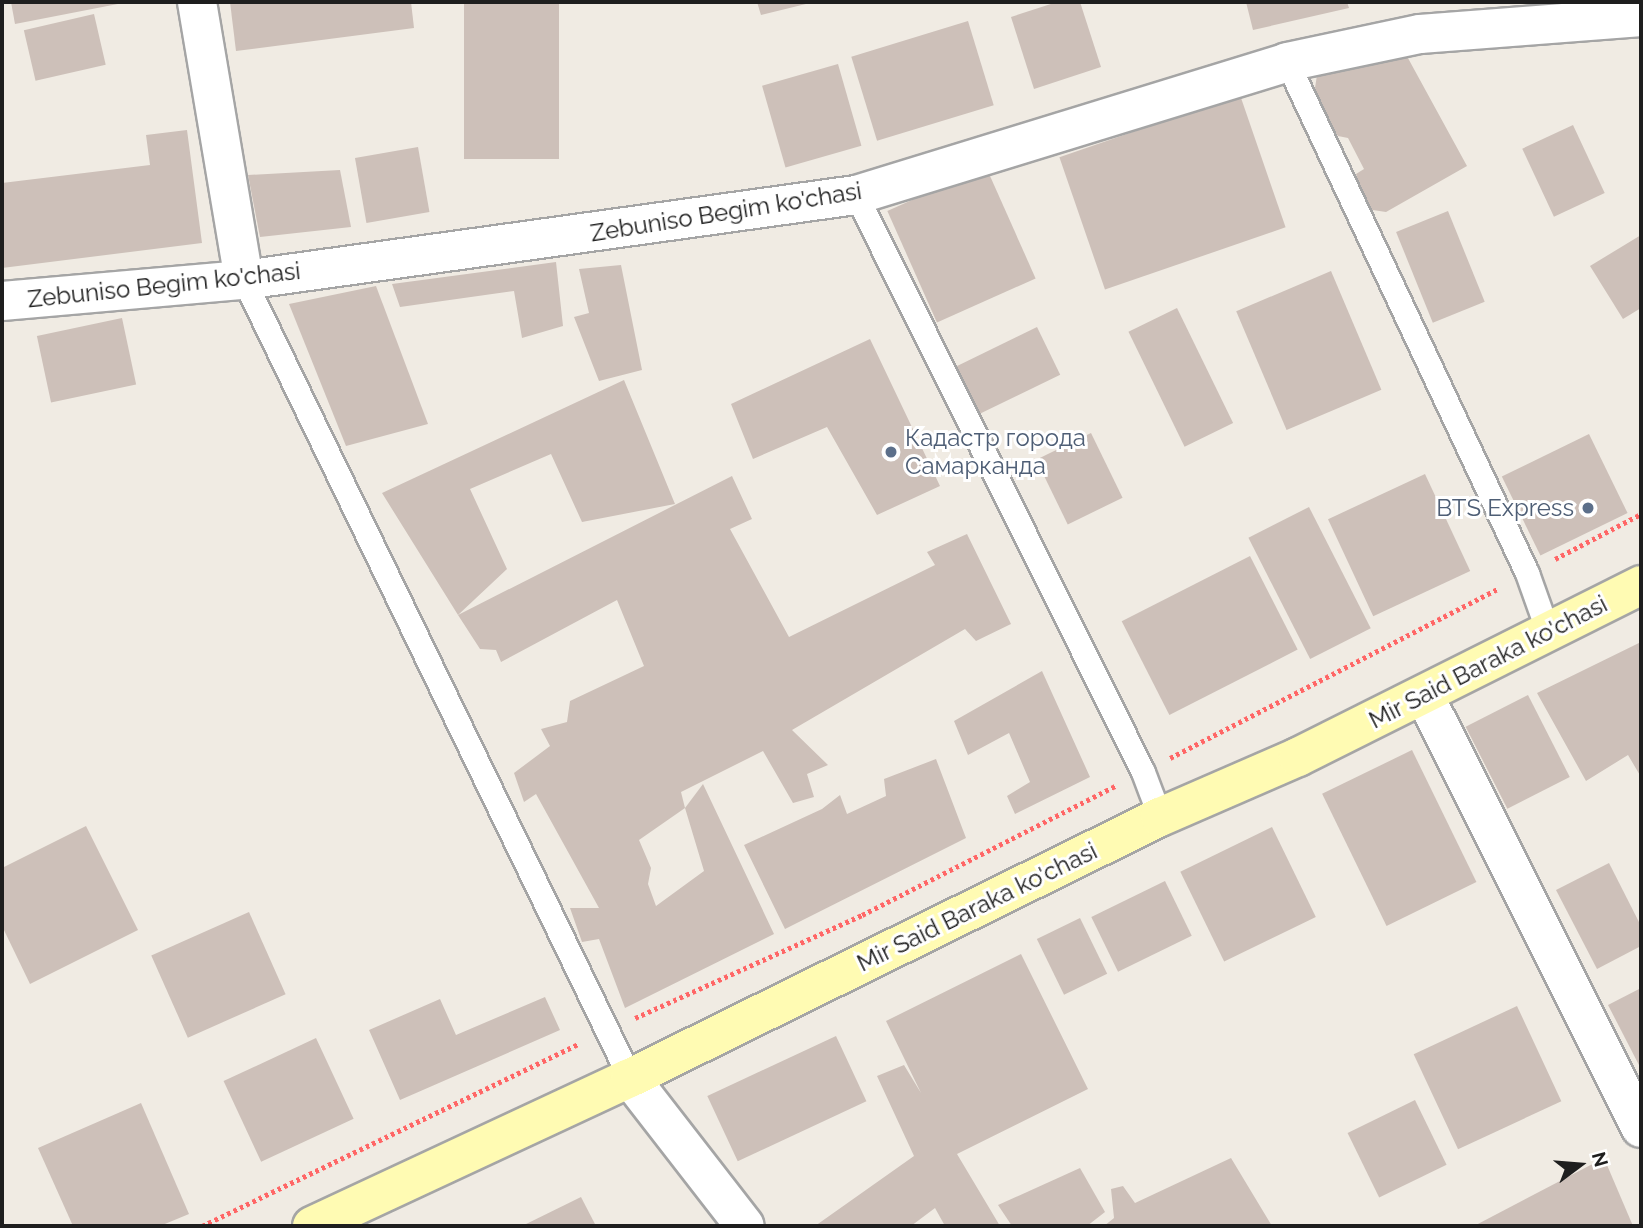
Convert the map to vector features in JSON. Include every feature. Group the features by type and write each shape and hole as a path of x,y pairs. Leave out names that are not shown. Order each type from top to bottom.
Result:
{"street":[{"path":"197,2 244,280"},
{"name":"Zebuniso Begim ko'chasi","path":"2,301 244,280 856,195 1287,62 1533,12 1641,17"},
{"name":"Mir Said Baraka ko'chasi","path":"312,1226 630,1078 1160,817 1424,695 1641,585"},
{"path":"1424,695 1641,1128"},
{"path":"630,1078 745,1226"}],"lane":[{"path":"1287,62 1527,573 1548,632"},
{"path":"856,195 1143,772 1160,817"},
{"path":"244,280 630,1078"}],"path":[{"path":"202,1226 609,1030 862,915 1641,514"}],"building":[{"path":"11,2 122,2 123,3 15,24"},
{"path":"230,2 411,2 414,28 236,51"},
{"path":"464,2 559,2 559,159 464,159"},
{"path":"757,2 810,2 810,3 761,15"},
{"path":"1057,2 1080,2 1101,67 1034,89 1011,17"},
{"path":"1246,2 1347,2 1349,8 1253,30"},
{"path":"94,14 106,65 36,81 24,30"},
{"path":"968,21 994,105 877,141 851,57"},
{"path":"1403,49 1467,166 1386,212 1366,209 1356,174 1364,169 1348,138 1338,136 1325,121 1315,88 1317,75"},
{"path":"838,64 861,146 785,167 762,86"},
{"path":"1240,95 1286,227 1105,290 1059,157"},
{"path":"1573,125 1605,193 1554,217 1522,149"},
{"path":"187,130 202,243 2,268 2,183 150,165 146,135"},
{"path":"418,147 429,212 366,223 355,158"},
{"path":"986,167 1036,278 937,322 887,211"},
{"path":"340,170 351,227 260,237 248,175"},
{"path":"1448,211 1485,302 1433,323 1396,232"},
{"path":"1641,235 1641,308 1623,319 1590,266"},
{"path":"556,262 563,326 522,338 514,291 400,307 392,284"},
{"path":"621,265 642,370 599,381 574,317 589,313 579,269"},
{"path":"1331,271 1381,390 1287,430 1236,311"},
{"path":"376,286 428,424 346,446 289,304"},
{"path":"1177,308 1233,423 1185,447 1128,332"},
{"path":"122,318 136,385 51,403 37,336"},
{"path":"1037,327 1060,375 979,414 956,366"},
{"path":"870,339 940,486 877,515 827,427 753,459 731,404"},
{"path":"624,380 675,504 582,522 551,454 470,489 507,569 458,615 382,493"},
{"path":"1091,433 1123,498 1068,524 1036,460"},
{"path":"1589,434 1628,513 1540,556 1502,477"},
{"path":"1425,474 1470,571 1373,616 1328,519"},
{"path":"732,476 752,519 730,529 789,637 935,565 927,552 967,534 1011,624 976,641 965,629 792,730 828,765 807,774 814,797 793,803 763,751 681,792 685,808 703,784 774,934 625,1008 599,939 582,942 570,908 599,908 536,794 524,802 514,773 550,746 541,729 567,722 570,701 644,666 617,600 501,662 496,650 480,649 458,615","holes":["685,808 704,871 656,906 648,884 651,868 639,840"]},
{"path":"1309,507 1371,628 1310,659 1248,538"},
{"path":"1250,556 1298,650 1169,715 1122,621"},
{"path":"1641,642 1641,777 1628,755 1586,781 1537,693"},
{"path":"1042,671 1090,777 1015,814 1007,796 1030,782 1009,733 968,755 954,721"},
{"path":"1528,695 1570,777 1507,809 1466,727"},
{"path":"1412,750 1476,882 1387,926 1322,794"},
{"path":"936,759 966,838 785,929 744,845 822,809 840,795 847,814 886,796 884,779"},
{"path":"86,826 138,930 30,984 2,926 2,868"},
{"path":"1272,827 1316,917 1224,962 1180,872"},
{"path":"1609,863 1641,926 1641,946 1597,969 1556,890"},
{"path":"1165,881 1192,936 1118,972 1091,917"},
{"path":"249,912 286,994 188,1038 151,956"},
{"path":"1080,918 1107,974 1064,995 1037,939"},
{"path":"1021,954 1088,1089 957,1154 1000,1226 945,1226 935,1208 911,1226 815,1226 914,1156 877,1076 904,1065 921,1093 886,1021"},
{"path":"1641,988 1641,1069 1608,1005"},
{"path":"545,997 560,1030 400,1100 369,1030 440,999 456,1035"},
{"path":"1517,1006 1561,1101 1458,1149 1414,1054"},
{"path":"836,1036 866,1101 738,1161 707,1096"},
{"path":"316,1038 354,1119 261,1162 224,1081"},
{"path":"1415,1100 1447,1165 1379,1198 1348,1133"},
{"path":"141,1103 189,1214 160,1226 73,1226 38,1148"},
{"path":"1231,1158 1272,1226 1104,1226 1114,1218 1111,1189 1123,1186 1135,1203"},
{"path":"1604,1158 1633,1226 1474,1226"},
{"path":"1080,1168 1105,1212 1087,1226 1012,1226 998,1205"},
{"path":"581,1197 596,1226 522,1226"}],"place":[{"name":"Кадастр города Самарканда","path":"891,452"},
{"name":"BTS Express","path":"1588,508"}]}
